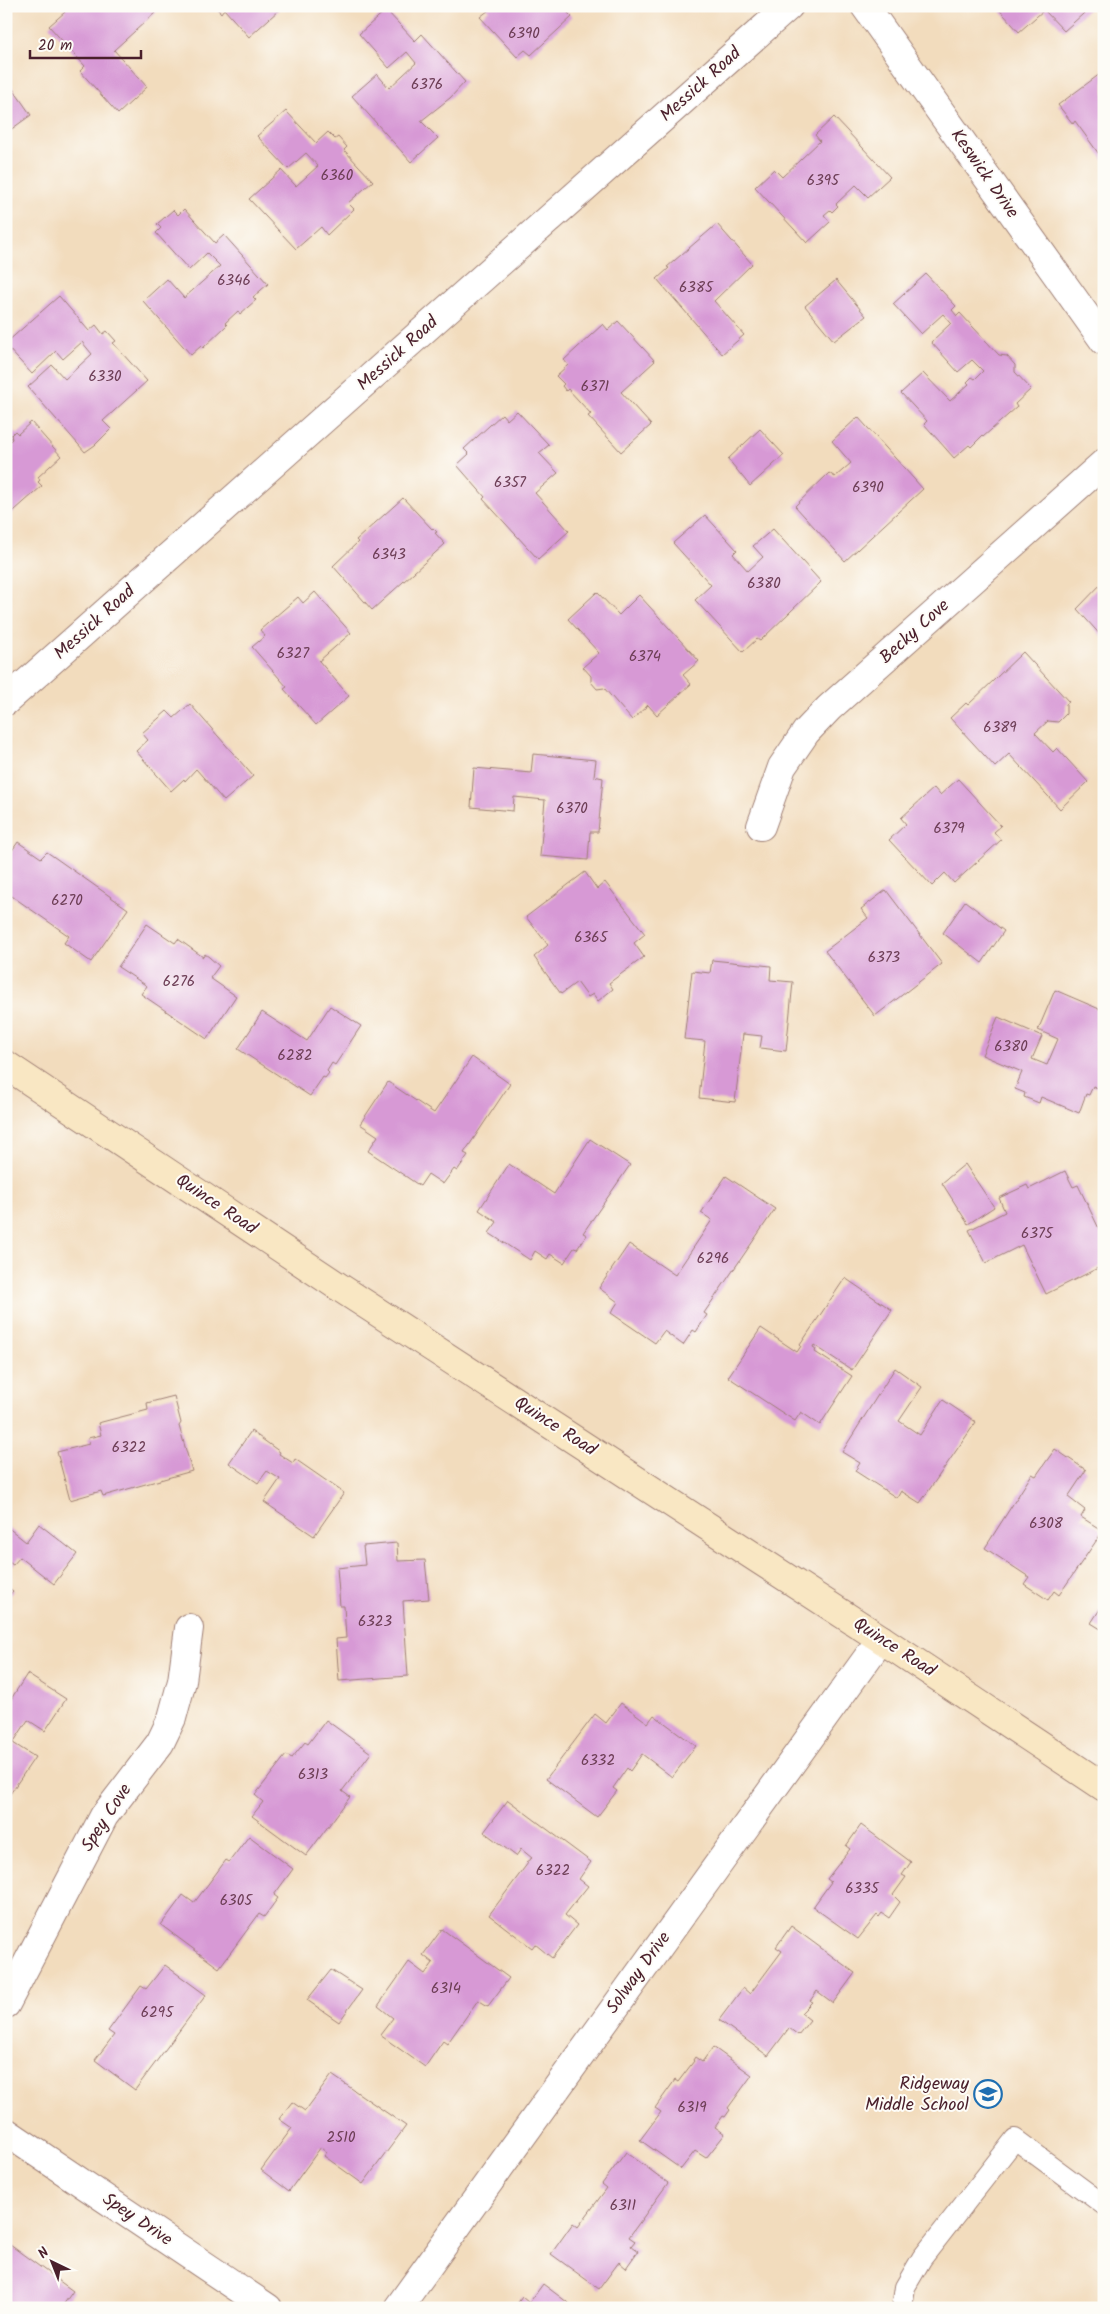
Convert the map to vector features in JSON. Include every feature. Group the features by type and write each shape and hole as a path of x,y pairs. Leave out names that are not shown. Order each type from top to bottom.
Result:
{"main road":[{"name":"Quince Road","path":"6,1065 339,1287 881,1639 1104,1787"}],"street":[{"name":"Messick Road","path":"6,701 789,6"},
{"name":"Keswick Drive","path":"865,6 1104,342"},
{"name":"Becky Cove","path":"760,826 782,767 806,732 835,703 1104,463"},
{"name":"Spey Cove","path":"6,2004 104,1816 160,1743 172,1718 182,1682 189,1628"},
{"name":"Solway Drive","path":"398,2308 881,1639"},
{"name":"Spey Drive","path":"6,2132 268,2308"}],"lane":[{"path":"902,2308 904,2287 922,2258 1016,2139 1104,2205"}],"building":[{"path":"67,6 151,6 156,12 114,50 147,87 118,114 80,71 85,66 49,26 65,12 64,9"},
{"path":"215,6 276,6 279,10 249,37 224,9 221,13"},
{"path":"485,6 573,6 567,12 572,17 531,55 525,50 517,57 480,17 489,10"},
{"path":"996,6 1092,6 1064,31 1044,10 1019,32"},
{"path":"386,10 415,41 422,34 465,82 450,98 421,121 438,138 411,162 352,96 377,74 389,88 416,63 407,52 389,68 359,34"},
{"path":"1104,71 1104,161 1075,121 1073,124 1058,105"},
{"path":"6,79 31,115 6,133"},
{"path":"286,111 316,143 328,132 335,139 338,137 347,147 344,150 373,181 348,203 354,209 327,235 321,227 296,249 249,199 281,170 296,186 318,166 306,153 288,169 257,136"},
{"path":"834,117 890,177 868,197 856,185 836,204 838,206 832,212 830,210 824,215 830,222 807,243 755,187 774,169 782,177 820,141 815,135"},
{"path":"184,209 215,243 224,235 268,284 253,297 256,300 240,314 238,311 225,323 227,325 203,348 201,346 191,355 143,301 167,279 184,298 220,266 207,253 189,270 156,233 161,228 157,224 173,210 178,215"},
{"path":"717,224 752,264 714,301 744,335 722,354 657,279 669,268 667,267"},
{"path":"926,274 956,306 952,310 957,316 960,313 999,355 1007,356 1015,365 1015,372 1031,389 1015,404 1017,407 971,447 969,445 954,458 924,424 927,421 901,393 923,373 950,401 969,384 967,382 972,377 975,379 983,371 972,360 958,372 931,342 951,323 943,314 921,334 893,304"},
{"path":"836,280 866,316 834,341 805,306"},
{"path":"59,296 89,331 96,325 103,334 107,331 116,341 113,343 147,381 103,421 111,429 85,452 28,387 52,365 65,379 92,354 82,342 63,359 56,351 32,374 6,346 6,343"},
{"path":"618,321 655,361 621,392 651,425 621,452 588,416 591,414 568,389 566,391 562,386 564,384 556,376 568,365 564,360 603,324 608,330"},
{"path":"517,411 549,445 539,453 558,473 535,493 569,531 538,559 483,499 485,497 457,465 469,454 464,449 502,414 507,420"},
{"path":"858,417 923,489 845,561 795,506 829,473 835,477 851,463 832,441"},
{"path":"31,422 61,456 38,477 40,480 38,482 42,486 6,518 6,441 8,443 15,431 18,434"},
{"path":"760,429 784,455 750,486 728,459"},
{"path":"403,498 437,532 435,533 445,544 372,610 333,566 358,542 356,540"},
{"path":"705,515 737,550 733,554 748,571 763,557 753,546 773,529 821,582 760,641 757,639 743,652 695,600 711,585 673,543"},
{"path":"1104,581 1104,639 1077,609"},
{"path":"315,592 351,633 319,661 349,696 316,725 284,689 287,687 252,647 265,636 260,630 298,597 303,603"},
{"path":"597,592 619,615 639,595 699,661 683,675 691,684 657,715 648,705 632,720 604,688 597,689 591,682 591,676 583,667 599,653 568,619"},
{"path":"1023,652 1069,702 1066,704 1066,714 1058,722 1048,721 1035,733 1053,752 1057,748 1088,782 1060,809 1009,754 995,767 950,718 966,703 968,705"},
{"path":"190,704 253,776 224,801 196,769 185,781 184,779 171,791 136,751 148,740 142,733 167,711 174,718"},
{"path":"533,754 596,760 594,776 603,778 598,832 590,832 588,860 540,856 545,800 514,797 513,811 471,807 474,768 531,773"},
{"path":"958,779 1001,826 994,832 1001,840 954,883 945,873 932,886 889,840 906,824 901,818 934,788 940,795"},
{"path":"18,842 41,858 47,852 128,909 91,962 64,943 69,936 6,892 6,859"},
{"path":"585,872 597,889 605,882 645,934 634,943 644,957 609,983 613,989 598,1001 593,994 588,997 577,982 561,994 534,957 548,945 526,917"},
{"path":"886,890 942,964 875,1016 825,951 868,918 861,909"},
{"path":"965,901 1004,931 982,963 943,933"},
{"path":"147,924 175,943 178,939 203,957 205,954 209,957 219,966 210,978 236,996 207,1039 141,994 147,986 118,967"},
{"path":"712,960 771,966 770,980 793,982 786,1051 760,1048 762,1036 743,1034 735,1102 699,1098 705,1041 684,1039 692,971 710,973"},
{"path":"1055,990 1104,1011 1104,1086 1102,1090 1093,1086 1089,1095 1086,1094 1079,1113 1041,1097 1039,1103 1024,1097 1025,1093 1015,1089 1022,1072 982,1055 998,1017 1042,1036 1032,1059 1047,1065 1058,1039 1038,1030"},
{"path":"330,1006 361,1026 335,1065 332,1063 327,1071 329,1073 325,1078 323,1077 310,1096 238,1049 262,1012 307,1041"},
{"path":"472,1057 510,1084 464,1153 468,1155 457,1171 454,1169 443,1184 428,1174 420,1186 368,1151 378,1136 360,1124 388,1082 434,1113"},
{"path":"590,1139 630,1165 583,1233 587,1235 577,1249 574,1248 564,1263 550,1254 547,1259 535,1251 530,1260 489,1233 497,1222 479,1210 509,1164 554,1194"},
{"path":"965,1164 994,1207 968,1224 942,1183"},
{"path":"1065,1171 1073,1187 1078,1185 1104,1239 1104,1265 1046,1294 1022,1245 986,1263 969,1230 1005,1212 999,1198 1027,1185 1029,1189"},
{"path":"726,1176 775,1209 704,1313 707,1315 696,1332 693,1330 683,1345 664,1331 655,1343 611,1313 618,1302 599,1288 629,1244 675,1275 712,1220 701,1213"},
{"path":"845,1278 892,1310 852,1370 814,1345 815,1352 852,1376 820,1425 801,1412 795,1421 728,1377 761,1328 797,1352"},
{"path":"895,1368 922,1387 899,1421 920,1435 943,1400 976,1422 920,1503 901,1491 897,1498 855,1471 860,1463 842,1452"},
{"path":"174,1396 181,1423 179,1426 192,1471 103,1496 101,1491 70,1500 57,1452 89,1444 88,1438 101,1435 98,1423 148,1410 147,1403"},
{"path":"251,1431 280,1452 279,1454 293,1463 295,1459 344,1493 314,1536 264,1502 280,1479 267,1471 258,1483 229,1463"},
{"path":"1055,1449 1086,1470 1068,1497 1085,1510 1081,1517 1103,1531 1059,1595 1054,1591 1048,1600 1024,1584 1029,1577 985,1548 1032,1474 1036,1476"},
{"path":"39,1524 77,1554 54,1584 20,1557 13,1565 6,1560 6,1526 26,1542"},
{"path":"397,1543 398,1561 425,1560 429,1599 403,1601 408,1676 339,1681 336,1639 346,1638 344,1606 340,1606 337,1568 365,1565 363,1546"},
{"path":"6,1586 13,1591 6,1599"},
{"path":"1104,1603 1104,1631 1091,1623"},
{"path":"27,1674 66,1699 45,1731 28,1720 13,1743 35,1757 6,1800 6,1707"},
{"path":"621,1703 648,1723 654,1715 696,1746 672,1777 642,1754 630,1771 627,1768 613,1788 617,1791 597,1817 546,1779 595,1714 606,1723"},
{"path":"326,1720 371,1753 342,1791 350,1797 306,1856 252,1816 263,1802 255,1795 286,1755 292,1758 305,1742 308,1744"},
{"path":"508,1800 591,1862 579,1879 588,1886 565,1915 577,1925 552,1958 535,1944 532,1948 489,1915 528,1863 526,1862 532,1858 521,1849 516,1856 484,1832"},
{"path":"861,1825 911,1862 902,1875 906,1877 893,1895 900,1902 889,1918 882,1913 879,1917 877,1915 858,1939 813,1907 831,1882 827,1879 850,1849 846,1846"},
{"path":"249,1836 293,1869 274,1895 278,1898 264,1917 259,1914 219,1968 161,1925 183,1895 194,1903 226,1860 229,1862"},
{"path":"791,1926 855,1973 833,2003 817,1991 810,2001 812,2002 801,2013 810,2020 798,2035 789,2028 768,2056 719,2020 743,1988 750,1994 782,1951 776,1947"},
{"path":"442,1929 509,1978 488,2006 478,2000 447,2044 443,2041 425,2067 380,2035 393,2018 378,2006 409,1962 425,1974 433,1963 423,1955"},
{"path":"165,1965 206,1995 135,2090 95,2060 114,2035 108,2031 141,1986 146,1989"},
{"path":"331,1970 362,1990 339,2022 307,2000"},
{"path":"713,2047 752,2075 728,2108 730,2110 715,2127 725,2134 706,2158 695,2151 681,2169 640,2140 661,2112 655,2108 675,2080 678,2082 695,2057 702,2062"},
{"path":"332,2075 406,2126 363,2184 324,2156 327,2152 321,2147 289,2191 261,2170 292,2128 279,2119 292,2102 305,2111"},
{"path":"626,2152 668,2183 629,2237 635,2241 631,2246 638,2251 626,2268 619,2262 599,2289 551,2254 573,2223 578,2227 607,2188 602,2184"},
{"path":"6,2242 73,2291 61,2308 6,2308"},
{"path":"543,2284 575,2308 514,2308 522,2297 529,2303"}],"place":[{"name":"Ridgeway Middle School","path":"988,2094"}]}
